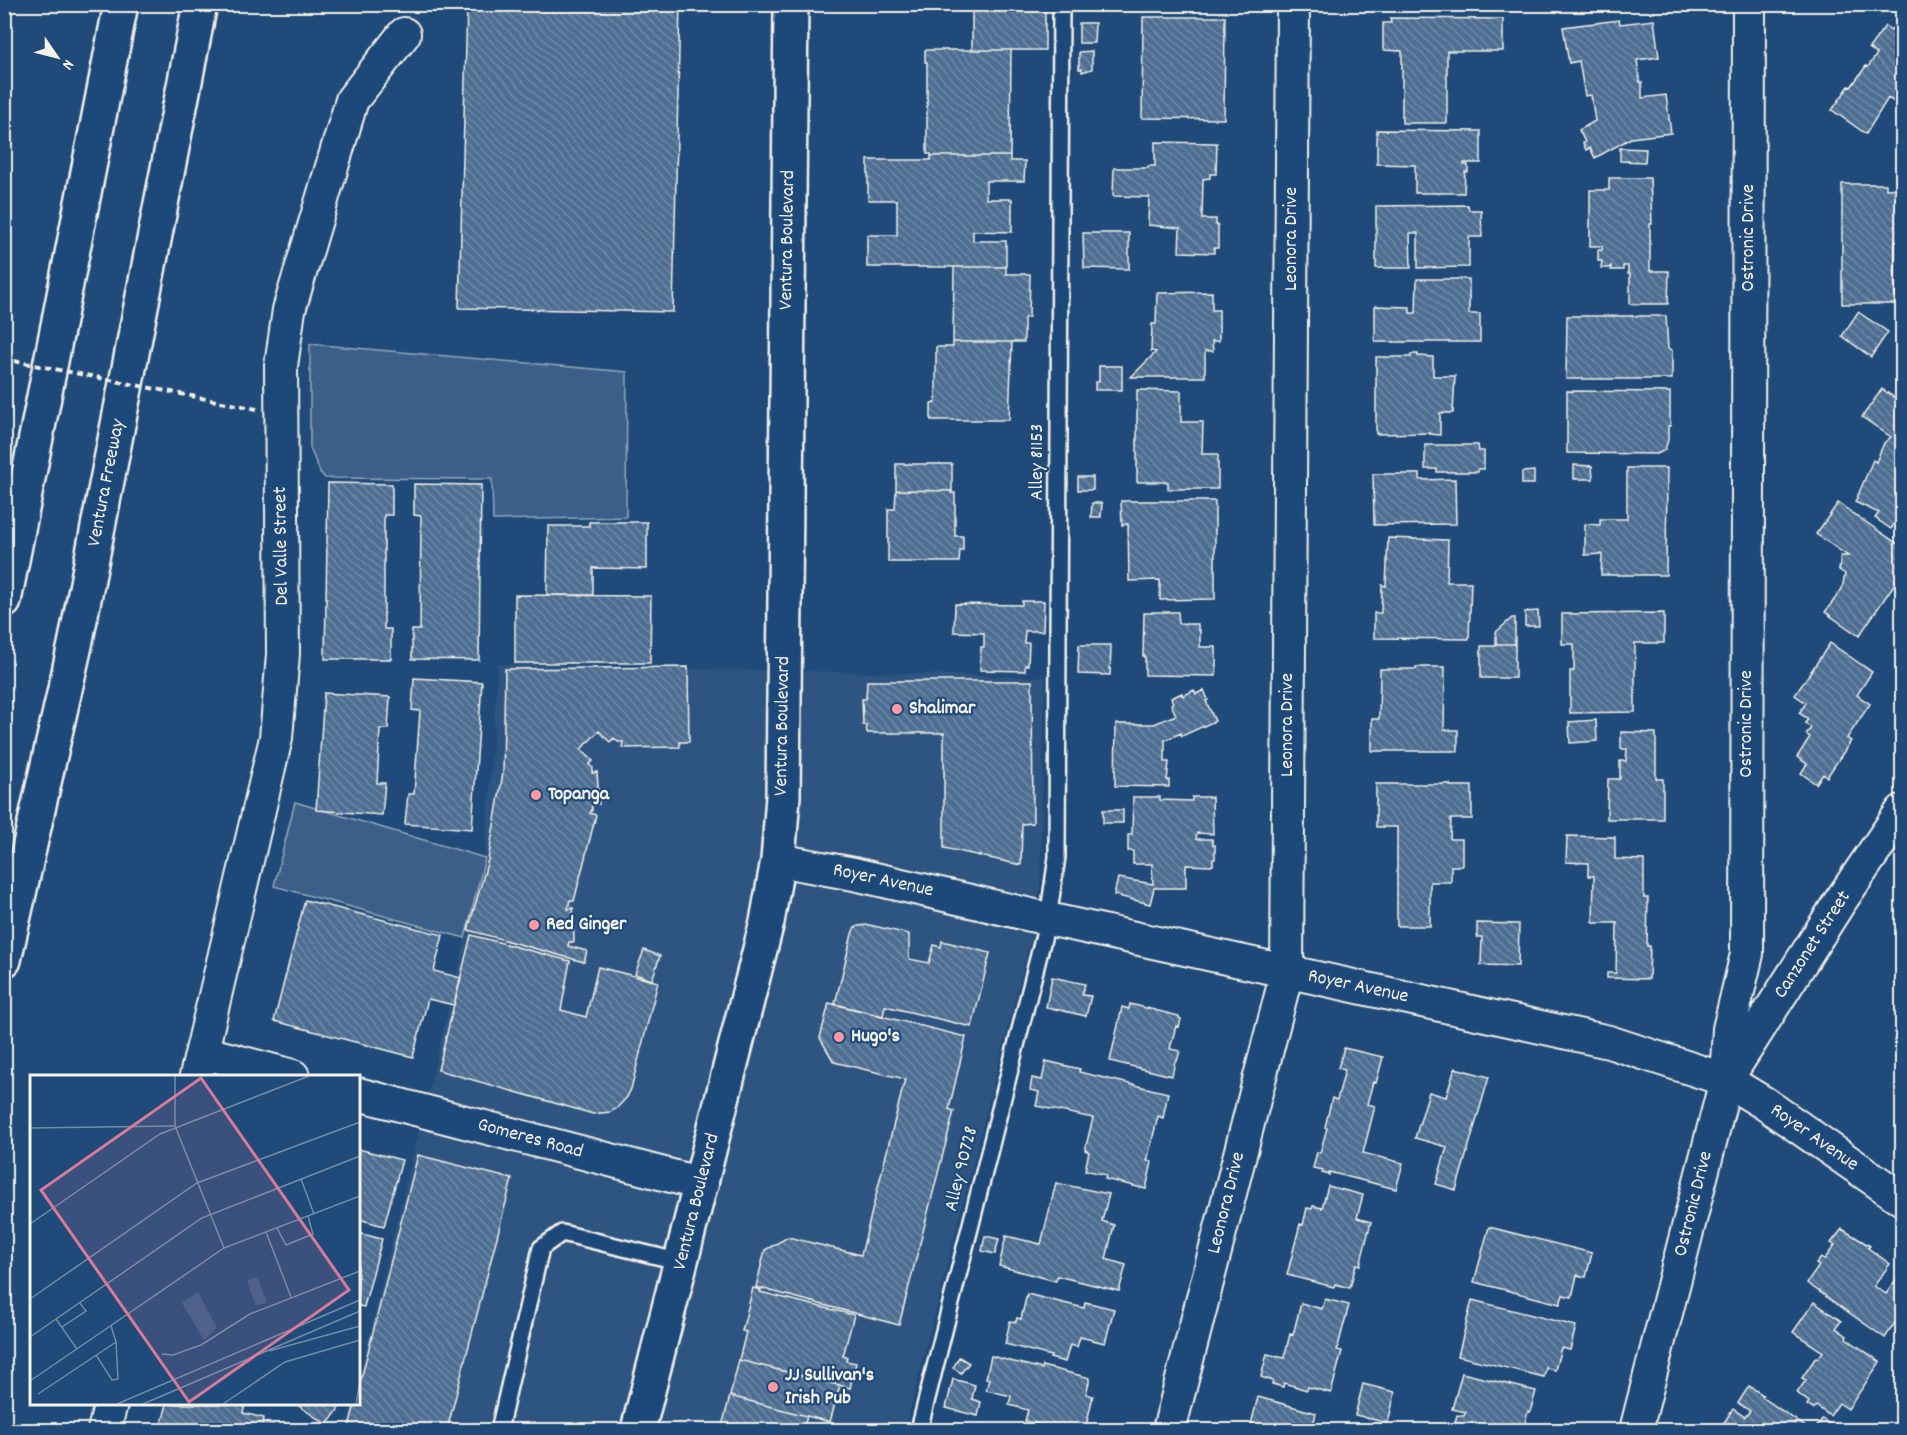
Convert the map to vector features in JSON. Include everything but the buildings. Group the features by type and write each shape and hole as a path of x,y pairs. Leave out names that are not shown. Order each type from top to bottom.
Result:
{"main road":[{"path":"4,601 121,4"},
{"name":"Ventura Freeway","path":"4,960 75,645 200,4"},
{"name":"Ventura Boulevard","path":"638,1431 764,933 778,861 783,797 791,4"}],"street":[{"name":"Leonora Drive","path":"1169,1431 1287,972 1293,4"},
{"name":"Ostronic Drive","path":"1636,1431 1726,1080 1729,1029 1747,954 1749,4"},
{"name":"Del Valle Street","path":"199,1064 276,738 283,654 281,366 289,310 352,100 404,34"},
{"name":"Canzonet Street","path":"1726,1080 1839,903 1902,811"},
{"name":"Royer Avenue","path":"778,861 854,874 1609,1042 1726,1080 1764,1103 1902,1199"},
{"path":"199,1064 279,1075"},
{"name":"Gomeres Road","path":"360,1095 702,1184"},
{"path":"104,1431 111,1405"}],"lane":[{"name":"Alley 81153","path":"1048,919 1057,857 1061,4"},
{"name":"Alley 90728","path":"919,1431 1048,919"},
{"path":"499,1431 541,1248 562,1233 681,1262"}],"path":[{"path":"4,359 257,409"}],"shaded area":[{"path":"310,344 627,372 626,517 493,520 492,479 325,478 310,448"},
{"path":"498,664 1045,677 1040,889 1031,937 905,1430 346,1430 352,1405 360,1405 360,1374 485,858"},
{"path":"295,802 485,858 465,938 274,886"}],"place":[{"name":"Shalimar","path":"897,709"},
{"name":"Topanga","path":"536,795"},
{"name":"Red Ginger","path":"534,925"},
{"name":"Hugo's","path":"839,1037"},
{"name":"JJ Sullivan's Irish Pub","path":"773,1387"}]}
